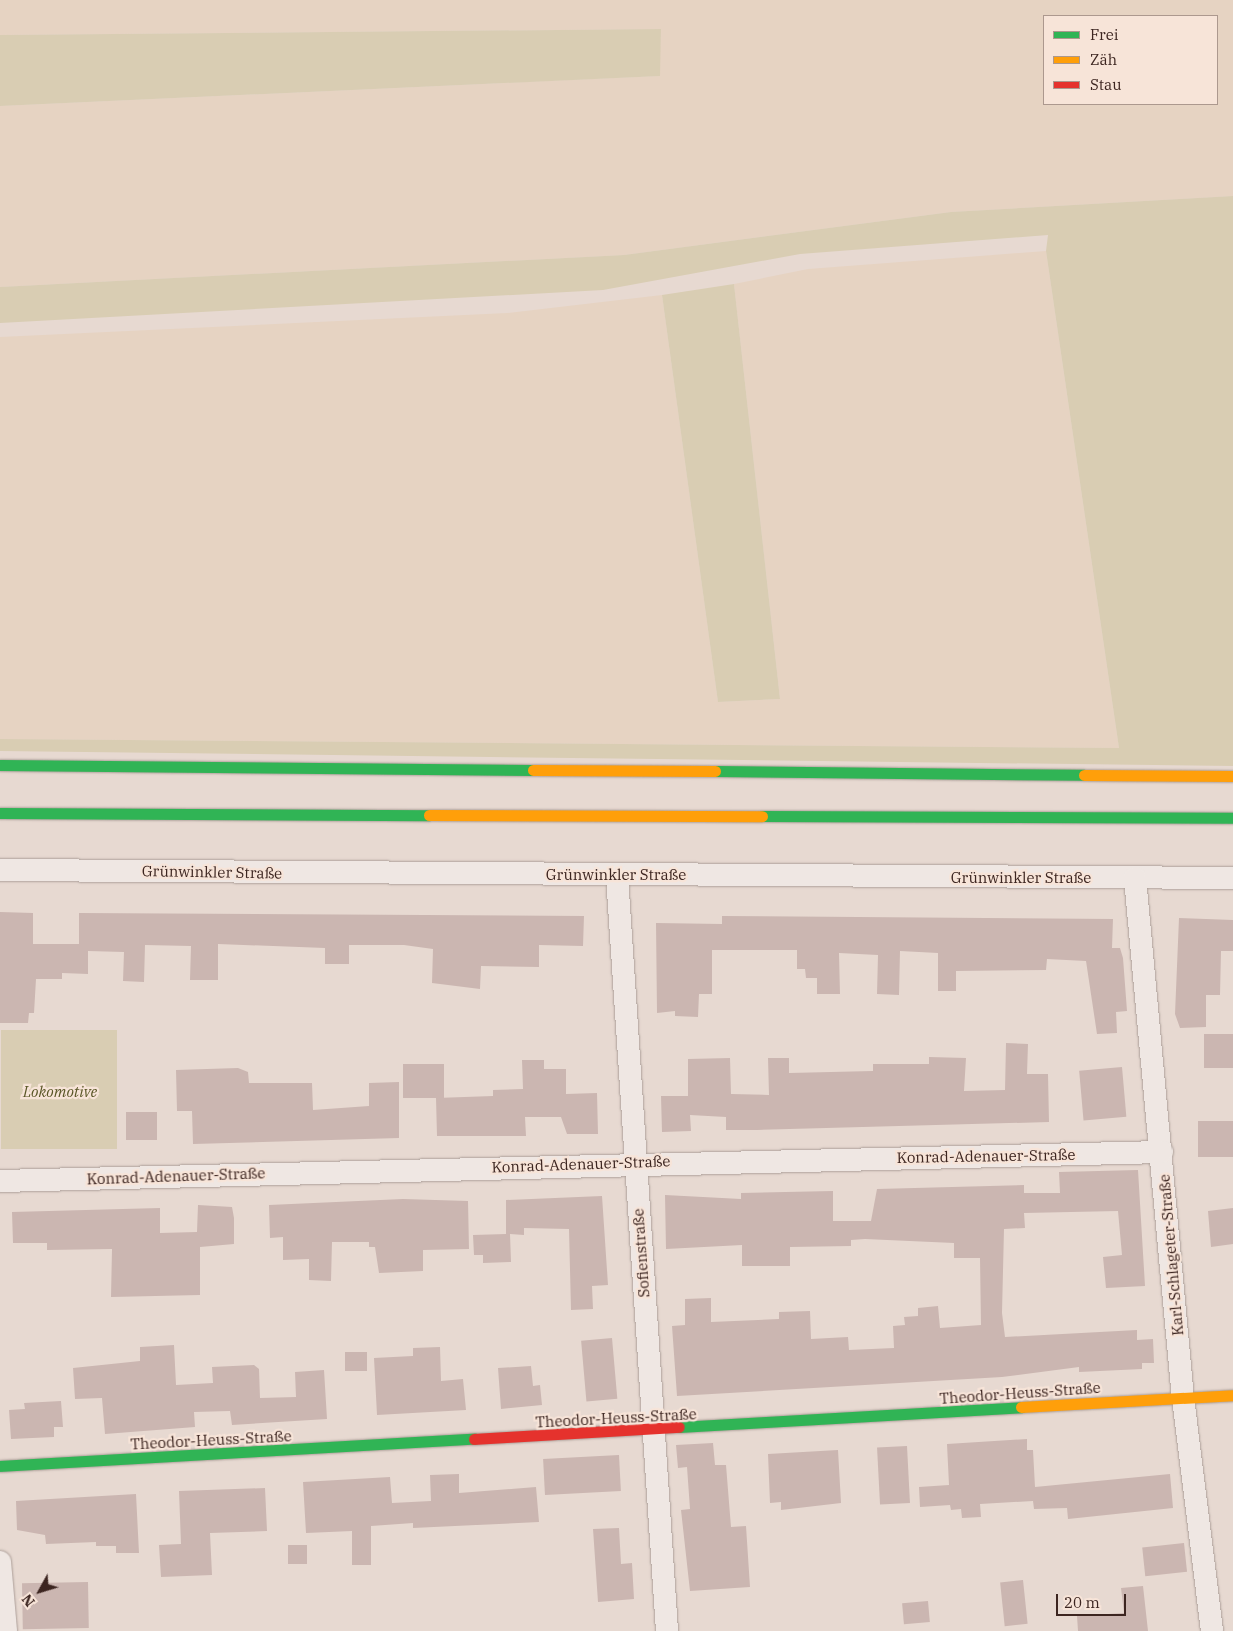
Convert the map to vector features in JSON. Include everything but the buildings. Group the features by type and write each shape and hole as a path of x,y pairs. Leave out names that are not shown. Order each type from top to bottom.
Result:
{"main road":[{"path":"0,765 1233,776"},
{"path":"0,813 1233,818"},
{"name":"Theodor-Heuss-Straße","path":"0,1466 653,1431 1233,1395"}],"street":[{"name":"Grünwinkler Straße","path":"0,870 616,876 1233,878"},
{"name":"Sofienstraße","path":"616,876 667,1631"},
{"name":"Karl-Schlageter-Straße","path":"1135,878 1162,1152 1183,1398 1212,1631"},
{"name":"Konrad-Adenauer-Straße","path":"0,1181 635,1162 1162,1152"},
{"path":"0,1562 6,1631"}],"shaded area":[{"path":"0,0 1233,0 1233,196 951,212 624,255 0,287 0,106 659,76 661,29 0,35"},
{"path":"1046,251 1119,748 0,739 0,337 507,313 662,295 718,702 780,699 734,284 808,269"}],"green space":[{"path":"661,29 660,76 0,106 0,35"},
{"path":"1233,196 1233,766 0,751 0,739 1119,748 1046,251 1048,235 800,254 603,290 0,323 0,287 624,255 951,212"},
{"path":"734,284 780,699 718,702 662,295"},
{"name":"Lokomotive","path":"1,1030 117,1030 117,1149 1,1149"}],"traffic: fast":[{"path":"0,765 533,770"},
{"path":"715,771 1084,775"},
{"path":"0,813 429,815"},
{"path":"762,816 1233,818"},
{"path":"679,1427 1021,1407"},
{"path":"0,1466 474,1439"}],"traffic: slow":[{"path":"533,770 715,771"},
{"path":"1084,775 1233,776"},
{"path":"429,815 762,816"},
{"path":"1021,1407 1233,1395"}],"traffic: jam":[{"path":"474,1439 679,1427"}]}
